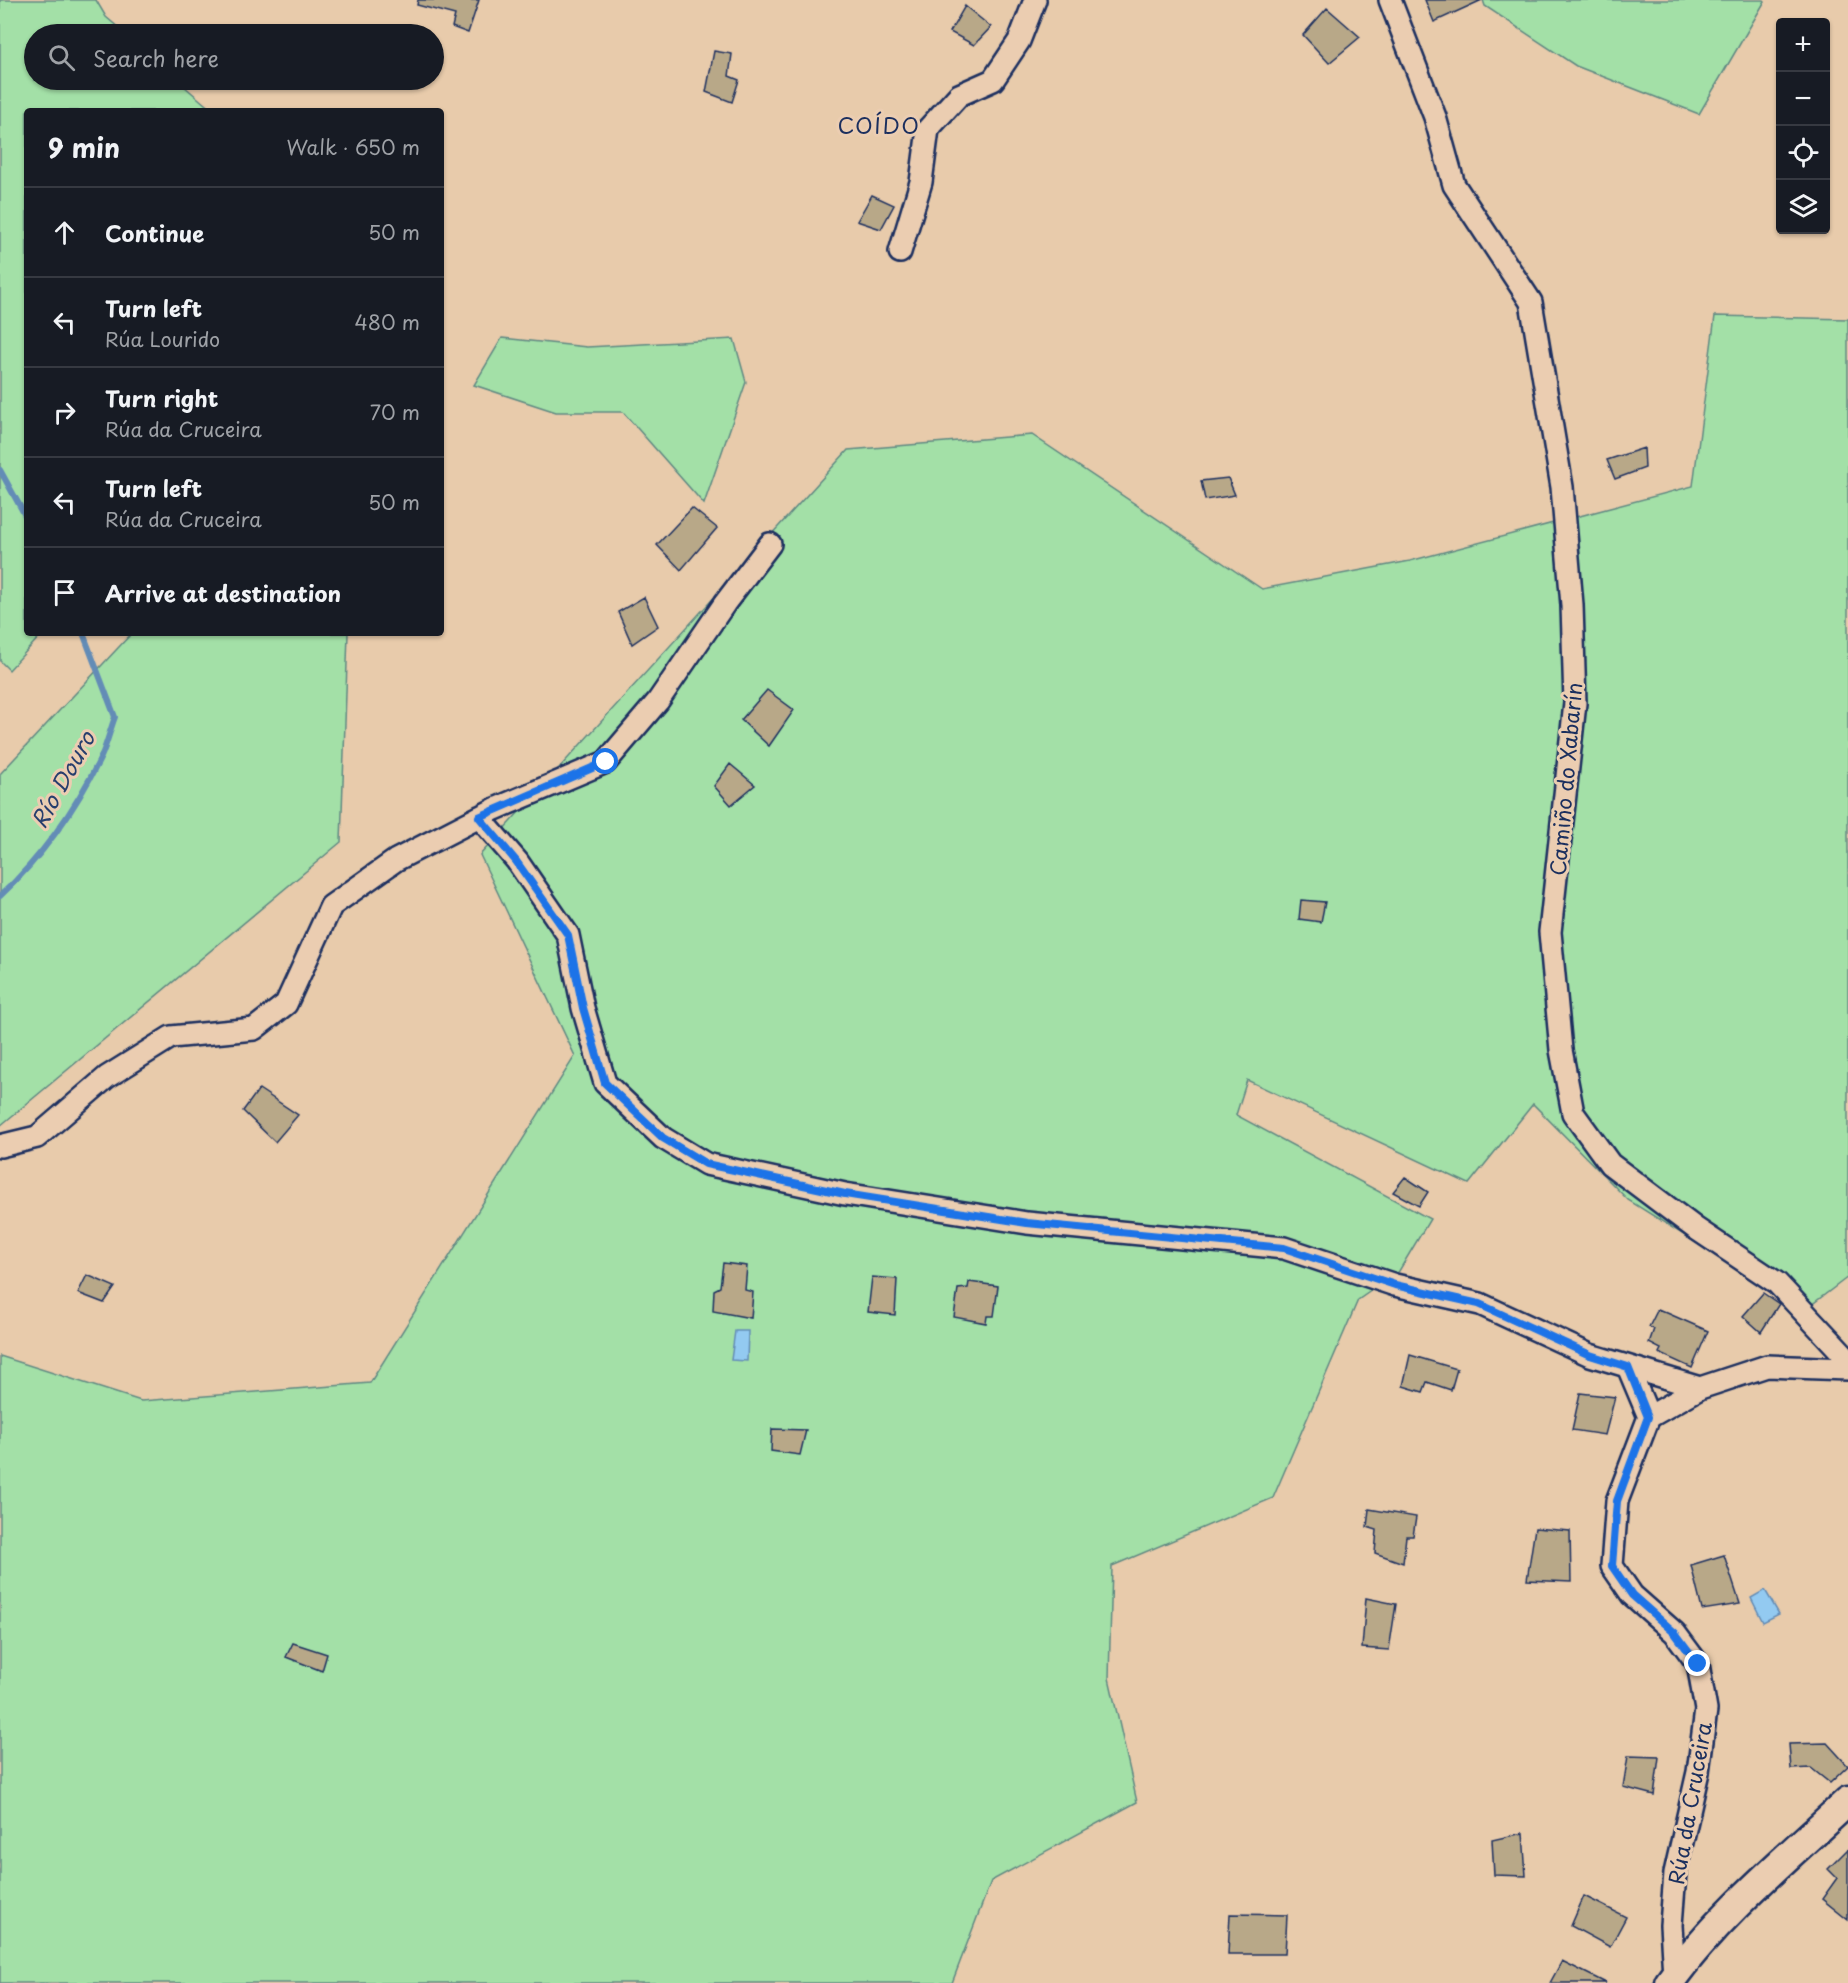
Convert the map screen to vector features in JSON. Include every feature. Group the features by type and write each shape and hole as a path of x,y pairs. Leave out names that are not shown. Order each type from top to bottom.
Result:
{"main road":[{"path":"1672,1979 1730,1914 1848,1801"}],"street":[{"path":"900,252 921,182 928,129 959,95 993,80 1019,41 1035,0"},
{"name":"Camiño do Xabarín","path":"1390,0 1435,117 1454,185 1531,302 1562,487 1572,605 1575,703 1550,932 1561,1050 1573,1113 1610,1164 1695,1228 1777,1283 1848,1359"},
{"path":"0,1146 37,1137 107,1077 171,1037 254,1029 286,1004 331,906 396,860 479,817 606,762 658,701 725,603 770,544"},
{"path":"479,817 516,861 568,935 583,1008 605,1083 663,1138 706,1164 845,1194 1027,1223 1284,1248 1395,1285 1479,1304 1590,1355 1700,1388"},
{"path":"1628,1367 1648,1417 1700,1388 1767,1366 1848,1369"},
{"name":"Rúa da Cruceira","path":"1648,1417 1617,1501 1612,1566 1632,1595 1675,1633 1698,1664 1706,1710 1698,1772 1675,1873 1671,1925 1672,1979"}],"green space":[{"path":"0,0 96,0 106,17 114,24 24,24 24,90 189,90 210,108 24,108 24,636 40,636 9,670 0,661"},
{"path":"1483,0 1765,1 1699,114 1576,66 1485,6"},
{"path":"1715,316 1848,319 1848,1277 1811,1305 1730,1264 1628,1200 1533,1104 1469,1184 1247,1080 1236,1115 1430,1219 1399,1271 1358,1300 1273,1498 1112,1566 1109,1678 1137,1802 991,1881 952,1983 0,1983 0,1356 141,1401 370,1383 575,1056 480,855 848,450 1032,435 1262,589 1410,561 1693,486"},
{"path":"502,338 587,347 734,339 746,382 704,504 623,412 556,412 474,385"},
{"path":"129,636 348,636 341,842 0,1126 0,774"}],"water":[{"path":"735,1331 748,1331 747,1361 731,1360"},
{"path":"1765,1590 1779,1614 1763,1622 1751,1598"}],"building":[{"path":"418,0 479,0 468,33 452,27 455,15 417,5"},
{"path":"1425,0 1482,0 1434,22"},
{"path":"965,6 991,27 974,45 950,32"},
{"path":"1327,8 1360,37 1329,63 1303,35"},
{"path":"714,51 732,54 729,76 739,80 732,102 706,92"},
{"path":"872,195 894,205 881,229 857,221"},
{"path":"1644,448 1645,468 1615,479 1607,460"},
{"path":"1228,478 1235,495 1205,500 1201,481"},
{"path":"692,508 717,528 681,570 657,545"},
{"path":"644,597 658,626 632,644 618,612"},
{"path":"767,690 794,710 769,746 741,720"},
{"path":"730,764 755,785 731,805 714,786"},
{"path":"1301,900 1325,902 1321,922 1299,919"},
{"path":"259,1089 298,1115 275,1142 243,1111"},
{"path":"1405,1177 1428,1192 1419,1206 1393,1192"},
{"path":"723,1263 747,1266 745,1290 753,1292 751,1318 713,1311 714,1290 720,1287"},
{"path":"87,1275 115,1287 104,1303 78,1293"},
{"path":"872,1277 897,1279 895,1315 868,1312"},
{"path":"969,1282 998,1286 994,1316 987,1316 986,1323 954,1317 958,1289 968,1288"},
{"path":"1763,1293 1779,1304 1761,1332 1743,1316"},
{"path":"1658,1309 1708,1331 1692,1368 1659,1353 1661,1349 1649,1343 1654,1329 1649,1327"},
{"path":"1410,1355 1457,1369 1451,1390 1427,1382 1423,1392 1403,1386"},
{"path":"1580,1393 1615,1397 1605,1435 1572,1430"},
{"path":"772,1429 806,1430 800,1455 771,1451"},
{"path":"1369,1509 1416,1517 1413,1536 1406,1536 1403,1563 1375,1553 1377,1530 1367,1527"},
{"path":"1535,1528 1570,1531 1571,1582 1527,1580"},
{"path":"1724,1555 1740,1604 1702,1610 1691,1565"},
{"path":"1366,1598 1396,1604 1389,1650 1362,1648"},
{"path":"293,1643 327,1654 322,1671 286,1657"},
{"path":"1827,1743 1848,1766 1830,1783 1811,1768 1791,1769 1789,1744"},
{"path":"1628,1756 1659,1757 1654,1795 1623,1787"},
{"path":"1523,1833 1526,1876 1494,1875 1492,1840"},
{"path":"1848,1849 1848,1920 1822,1899 1837,1878 1828,1869"},
{"path":"1584,1896 1626,1917 1610,1947 1571,1926"},
{"path":"1230,1914 1287,1915 1285,1954 1228,1954"},
{"path":"1562,1961 1606,1983 1550,1983"}],"waterway":[{"name":"Río Douro","path":"0,470 24,514"},
{"name":"Río Douro","path":"0,896 44,848 81,795 101,757 115,717 84,636"}],"district":[{"name":"COÍDO","path":"879,124"}],"route":[{"path":"606,762 479,817 516,861 568,935 583,1008 605,1083 663,1138 706,1164 845,1194 1027,1223 1284,1248 1395,1285 1479,1304 1590,1355 1628,1367 1648,1417 1617,1501 1612,1566 1632,1595 1675,1633 1698,1664"}]}
